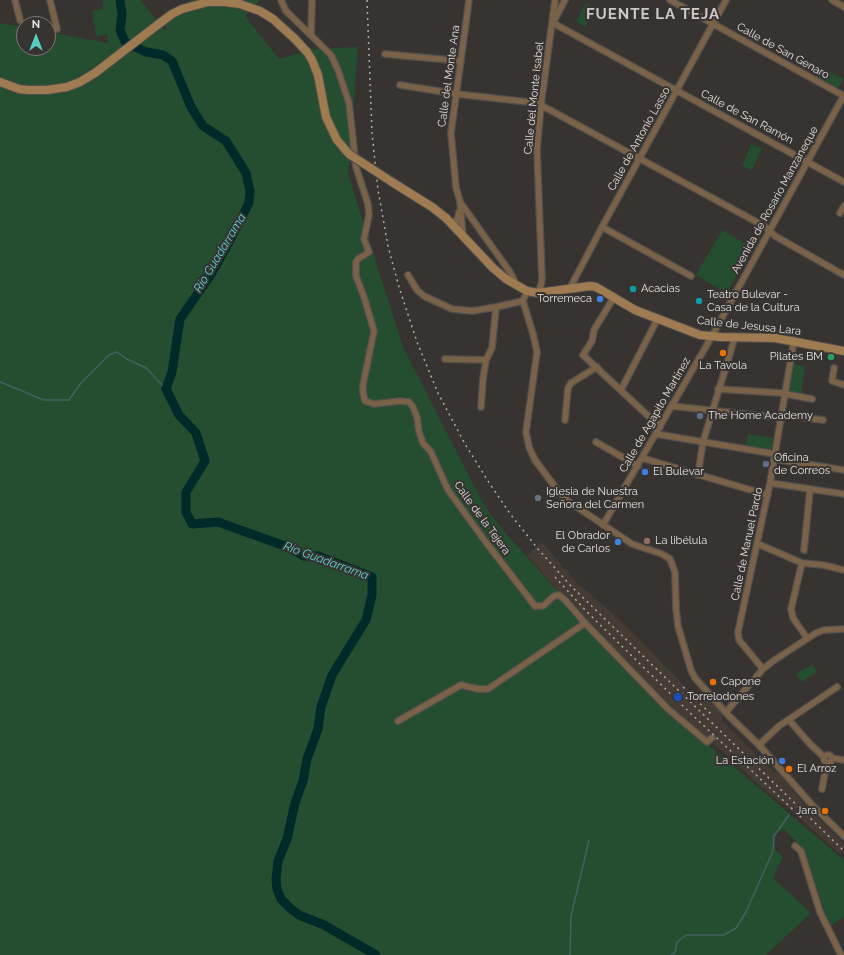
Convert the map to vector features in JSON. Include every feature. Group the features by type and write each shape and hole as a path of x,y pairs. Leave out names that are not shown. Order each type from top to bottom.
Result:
{"main road":[{"path":"0,82 19,89 58,89 80,82 107,64 172,14 192,3 216,2 249,6 267,15 286,30 302,46 312,60 318,75 326,117 337,140 349,154 432,207 451,222 492,268 518,286 527,291 538,293 570,288"},
{"name":"Calle de Jesusa Lara","path":"570,288 590,286 596,287 635,310 657,320 700,335 766,337 794,340 844,351"}],"street":[{"path":"15,0 19,16"},
{"path":"50,0 57,29"},
{"name":"Calle de la Tejera","path":"280,0 286,11 330,55 343,83 352,114 356,167 368,204 369,215 364,239 369,252 356,262 356,276 374,331 363,385 365,400 374,404 400,401 409,402 417,417 419,432 423,442 431,452 448,490 485,542 535,606 543,606 554,596 559,595 667,708 707,742 712,738"},
{"path":"311,35 312,0"},
{"name":"Calle del Monte Ana","path":"464,237 460,201 456,188 451,133 469,0"},
{"name":"Calle del Monte Isabel","path":"538,293 542,279 537,150 541,105 555,0"},
{"path":"553,23 565,0"},
{"name":"Calle de San Genaro","path":"670,0 844,96"},
{"name":"Calle de Antonio Lasso","path":"570,288 726,0"},
{"path":"832,0 844,7"},
{"name":"Calle de San Ramón","path":"553,23 844,182"},
{"path":"385,54 461,61"},
{"path":"400,85 457,94 537,103 770,231 775,236 844,276"},
{"name":"Avenida de Rosario Manzaneque","path":"712,336 844,96"},
{"name":"Calle del Monte Ana","path":"451,222 457,221 460,201"},
{"name":"Calle del Monte Ana","path":"460,201 510,272 518,286"},
{"path":"840,213 844,206"},
{"path":"602,227 691,276"},
{"path":"408,275 417,290 424,296 452,309 472,311 522,301"},
{"path":"527,291 522,301 533,334 537,352 526,432 529,448 549,480 568,501 632,544 662,554 670,559 675,572 678,626 691,670 695,678 759,745 814,807 844,836"},
{"path":"614,297 594,330 592,340 583,355 660,427"},
{"path":"481,407 483,379 486,360 492,348 496,307"},
{"path":"621,390 657,320"},
{"name":"Calle de Agapito Martínez","path":"603,525 712,336"},
{"path":"698,474 702,442 735,337"},
{"name":"Calle de Manuel Pardo","path":"763,669 739,640 738,636 768,496 794,340"},
{"path":"445,359 486,360"},
{"path":"565,420 568,388 571,383 597,367"},
{"path":"834,368 832,381 844,385"},
{"path":"718,389 786,394 812,399"},
{"path":"672,406 712,411 823,420"},
{"path":"656,434 844,470"},
{"path":"596,442 638,466"},
{"path":"642,458 768,496"},
{"path":"770,483 844,494"},
{"path":"804,550 810,490"},
{"path":"758,544 802,563 823,565 844,570"},
{"path":"802,563 791,609 793,618 807,638"},
{"path":"398,721 461,685 478,689 488,689 585,623"},
{"path":"726,712 763,669 807,638 820,631 844,629"},
{"path":"759,745 779,726 837,688"},
{"path":"789,720 810,744 828,759 844,760"},
{"path":"822,789 828,759"},
{"path":"795,846 801,851 820,912 841,955"}],"shaded area":[{"name":"Torrelodones","path":"542,542 575,581 617,617 700,701 704,696 709,701 710,700 714,703 723,715 722,721 775,773 777,771 804,804 844,844 844,850 840,854 786,806 761,787 713,743 712,738 708,738 670,707 635,673 603,636 561,594 527,555"}],"green space":[{"path":"102,0 140,0 166,31 166,24 191,0 260,0 245,16 279,59 315,49 358,47 348,174 403,347 484,505 503,530 654,699 844,860 844,917 830,926 803,849 784,829 775,834 775,849 783,857 773,878 811,913 766,955 0,955 0,23 16,26 16,56 56,56 56,33 108,43 107,34 96,36 92,11 103,9"},
{"path":"586,3 596,8 585,27 576,21"},
{"path":"821,67 843,79 838,88 816,76"},
{"path":"751,144 762,148 752,170 742,166"},
{"path":"722,230 751,247 727,294 696,275"},
{"path":"793,364 805,366 801,393 796,392 796,395 788,395"},
{"path":"748,434 773,438 771,450 746,446"},
{"path":"812,664 817,672 802,682 796,674"}],"waterway":[{"name":"Río Guadarrama","path":"120,0 122,14 120,30 125,42 146,52 163,55 172,61 191,107 203,126 226,141 246,173 250,191 249,203 228,244 210,276 180,319 172,372 166,389 179,415 196,433 205,461 186,492 186,512 192,524 218,522 285,546 304,556 318,556 372,577 372,595 366,620 332,675 321,707 318,729 307,759 303,781 295,803 287,839 278,861 276,879 277,889 281,899 299,915 324,925 376,955"},
{"path":"0,382 44,400 69,400 81,383 109,355 117,352 127,359 146,368 166,389"},
{"path":"671,955 675,952 677,942 686,935 724,935 736,928 746,912 773,851 774,836 789,815"},
{"path":"570,955 571,916 589,840"}],"railway":[{"path":"367,0 372,133 378,190 388,246 399,287 417,342 438,393 465,444 511,515 538,549 571,586 844,851"},
{"path":"555,577 586,611 685,708 804,820"},
{"path":"683,687 713,716"}],"place":[{"name":"Acacias","path":"633,289"},
{"name":"Torremeca","path":"600,299"},
{"name":"Teatro Bulevar - Casa de la Cultura","path":"699,301"},
{"name":"La Tavola","path":"723,353"},
{"name":"Pilates BM","path":"831,357"},
{"name":"The Home Academy","path":"700,416"},
{"name":"Oficina de Correos","path":"766,464"},
{"name":"El Bulevar","path":"645,472"},
{"name":"Iglesia de Nuestra Señora del Carmen","path":"538,498"},
{"name":"La libélula","path":"647,541"},
{"name":"El Obrador de Carlos","path":"618,542"},
{"name":"Capone","path":"713,682"},
{"name":"Torrelodones","path":"678,697"},
{"name":"La Estación","path":"782,761"},
{"name":"El Arroz","path":"789,769"},
{"name":"Jara","path":"825,811"}],"district":[{"name":"FUENTE LA TEJA","path":"653,14"}]}
